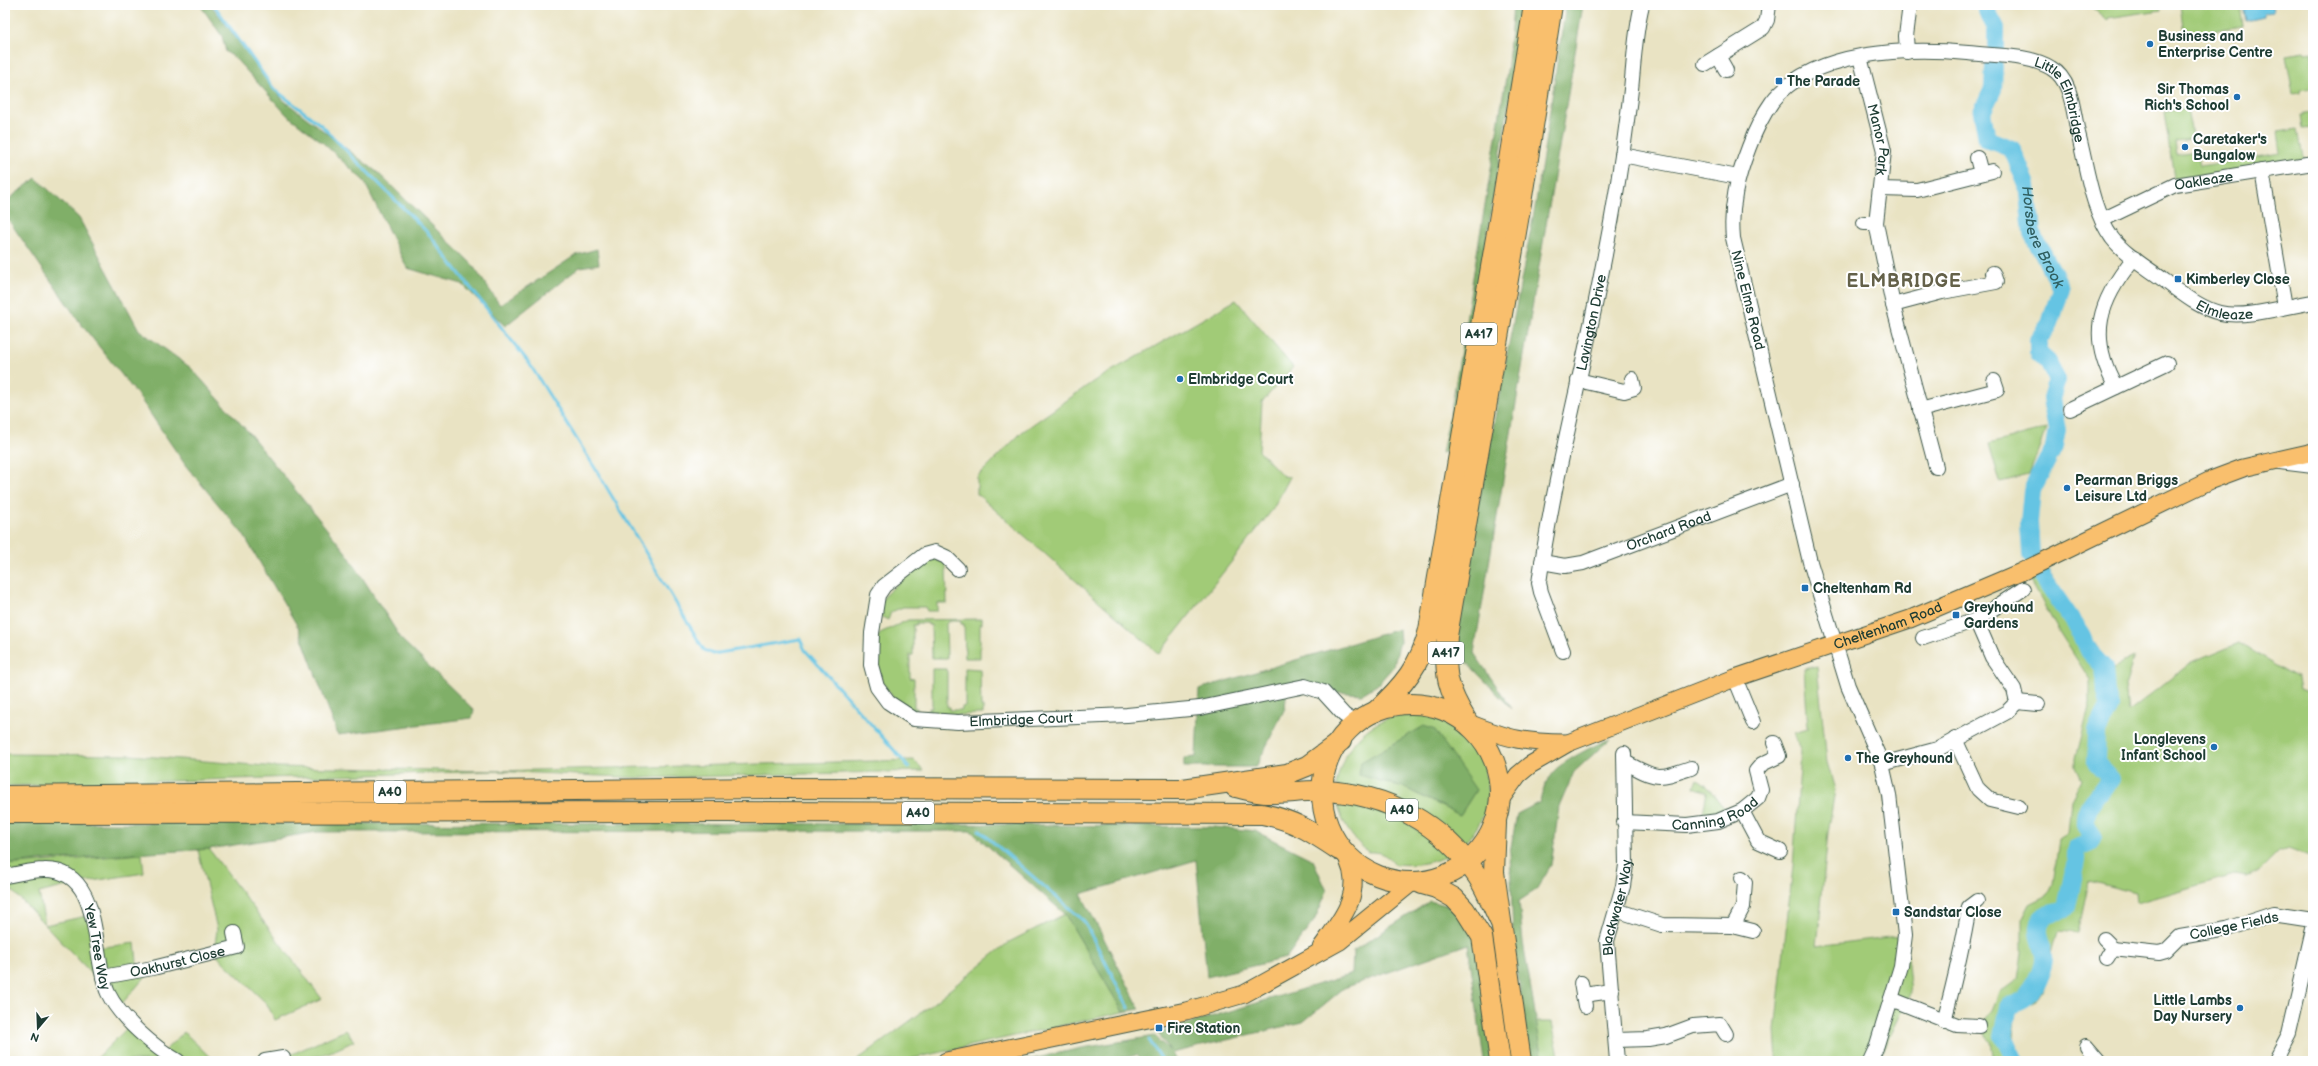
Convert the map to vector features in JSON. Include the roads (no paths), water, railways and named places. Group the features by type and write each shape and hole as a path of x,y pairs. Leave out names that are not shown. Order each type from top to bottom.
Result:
{"highway":[{"name":"A417","path":"1376,710 1396,692 1413,670 1427,636 1503,197 1534,5"},
{"name":"A417","path":"1469,722 1456,704 1447,683 1445,663 1447,636 1530,146 1552,5"},
{"name":"A40","path":"5,796 775,788 1183,789 1287,774 1307,766 1341,741 1356,723 1376,710 1399,704 1423,704 1454,712 1469,722 1491,753 1499,778 1500,800 1496,820 1494,872 1500,921 1522,1061"},
{"name":"A40","path":"1341,741 1326,774 1323,791 1325,814 1344,855"},
{"name":"A40","path":"1221,784 1265,793 1323,791 1359,795 1382,801 1414,815 1440,833 1465,860 1478,878 1500,921"},
{"name":"A40","path":"5,813 725,812 1262,814 1284,818 1302,826 1344,855 1362,870 1381,878 1436,888 1454,898 1465,910 1482,937 1500,1061"},
{"name":"A40","path":"1416,884 1465,860 1482,843 1496,820"}],"main road":[{"name":"Cheltenham Road","path":"1500,800 1518,775 1530,765 1568,743 1735,678 1835,646 1910,619 2021,572 2211,480 2243,468 2313,452"},
{"name":"Cheltenham Road","path":"1469,722 1508,739 1541,743 1568,743"},
{"path":"1320,950 1343,917 1351,899 1353,872 1344,855"},
{"path":"946,1061 1208,1006 1244,994 1320,950 1340,941 1416,884"}],"street":[{"name":"Lavington Drive","path":"1563,651 1552,637 1539,583 1557,472 1603,266 1631,96 1633,56 1642,5"},
{"path":"1705,64 1763,28 1767,20 1769,5"},
{"path":"1907,52 1906,36 1910,5"},
{"name":"Little Elmbridge","path":"1907,52 1940,50 2019,58 2032,60 2052,68 2067,86 2092,190 2102,220"},
{"name":"Nine Elms Road","path":"1835,646 1810,562 1733,238 1731,215 1738,177 1758,123 1773,100 1796,80 1823,65 1860,57 1907,52"},
{"path":"1718,56 1726,70"},
{"name":"Manor Park","path":"1860,57 1884,152 1880,189 1870,223 1936,467"},
{"path":"1622,155 1738,177"},
{"path":"1880,189 1917,190 1986,172 1977,158"},
{"name":"Oakleaze","path":"2102,220 2175,185 2313,163"},
{"path":"2262,171 2285,307"},
{"name":"Elmleaze","path":"2102,220 2113,239 2134,258 2197,304 2221,313 2248,313 2313,302"},
{"path":"2116,387 2106,368 2101,353 2102,316 2107,298 2116,281 2134,258"},
{"path":"1893,305 1942,292 1996,282"},
{"path":"2070,409 2167,363"},
{"path":"1578,380 1624,391 1635,389"},
{"path":"1920,410 1997,391"},
{"path":"2274,461 2313,466"},
{"name":"Orchard Road","path":"1542,562 1565,566 1583,563 1792,484"},
{"name":"Elmbridge Court","path":"958,569 946,557 935,552 924,555 884,586 878,595 871,651 871,665 877,687 888,702 914,719 958,722 1127,715 1200,708 1305,686 1323,692 1344,716 1356,723"},
{"path":"1930,640 1976,620 2023,589"},
{"path":"1976,620 1992,657 2014,689 2017,702"},
{"path":"1835,646 1855,705 1882,764 1890,795 1905,935 1901,966 1876,1048 1870,1061"},
{"path":"1735,678 1754,713"},
{"path":"1882,764 1938,749 2008,712 2017,702"},
{"path":"2017,702 2038,704"},
{"path":"1955,739 1978,789 1990,800 2011,801"},
{"name":"Canning Road","path":"1624,822 1705,824 1742,811 1758,798 1761,790 1756,771 1762,764 1779,756 1774,743"},
{"name":"Blackwater Way","path":"1617,1061 1607,942 1626,865 1624,822 1625,758 1648,775 1659,778 1691,768"},
{"path":"1742,811 1758,841 1780,851"},
{"name":"Yew Tree Way","path":"5,876 44,870 62,872 79,883 87,897 103,977 109,994 118,1008 163,1052 178,1061"},
{"path":"1734,926 1743,907 1745,882 1742,878"},
{"path":"1944,1020 1953,977 1963,946 1969,903"},
{"path":"1616,910 1662,925 1734,926 1753,931"},
{"name":"College Fields","path":"2108,948 2159,953 2166,952 2180,937 2227,929 2274,914 2313,920"},
{"path":"2275,1061 2289,1034 2313,930"},
{"name":"Oakhurst Close","path":"103,977 153,968 237,947 234,932"},
{"path":"1583,995 1612,991"},
{"path":"1891,999 1944,1020 1972,1029"},
{"path":"1616,1040 1666,1036 1693,1026 1726,1025"},
{"path":"2086,1046 2099,1061"},
{"path":"265,1061 283,1058 284,1061"}],"water":[{"path":"2243,5 2272,5 2273,12 2264,13 2264,17 2246,21"}],"waterway":[{"path":"214,5 274,89 321,125 428,233 529,363 598,473 704,650 713,654 800,639 805,650 909,767"},
{"name":"Horsbere Brook","path":"1988,5 1987,11 1996,28 1996,46"},
{"name":"Horsbere Brook","path":"1994,66 1993,89 1982,112 1987,139 2012,149 2027,185 2032,233 2061,288 2050,324 2038,340 2038,353 2048,362 2057,380 2051,399 2057,430 2054,447 2032,490 2029,522 2031,554"},
{"name":"Horsbere Brook","path":"2015,1061 2003,1036 2009,1006 2026,998 2032,991 2038,979 2044,960 2038,932 2039,923 2045,915 2067,908 2077,860 2075,854 2076,848 2091,842 2093,839 2086,825 2086,813 2093,800 2111,779 2096,763 2097,731 2110,706 2106,693 2104,667 2089,651 2082,635 2039,572"},
{"path":"979,830 1084,921 1129,1008"},
{"path":"1149,1040 1163,1061"}],"place":[{"name":"Business and Enterprise Centre","path":"2150,44"},
{"name":"The Parade","path":"1779,81"},
{"name":"Sir Thomas Rich's School","path":"2237,97"},
{"name":"Caretaker's Bungalow","path":"2185,147"},
{"name":"Kimberley Close","path":"2178,279"},
{"name":"Elmbridge Court","path":"1180,379"},
{"name":"Pearman Briggs Leisure Ltd","path":"2067,488"},
{"name":"Cheltenham Rd","path":"1805,588"},
{"name":"Greyhound Gardens","path":"1956,615"},
{"name":"Longlevens Infant School","path":"2214,747"},
{"name":"The Greyhound","path":"1848,758"},
{"name":"Sandstar Close","path":"1896,912"},
{"name":"Little Lambs Day Nursery","path":"2240,1008"},
{"name":"Fire Station","path":"1159,1028"}],"district":[{"name":"ELMBRIDGE","path":"1904,281"}]}
